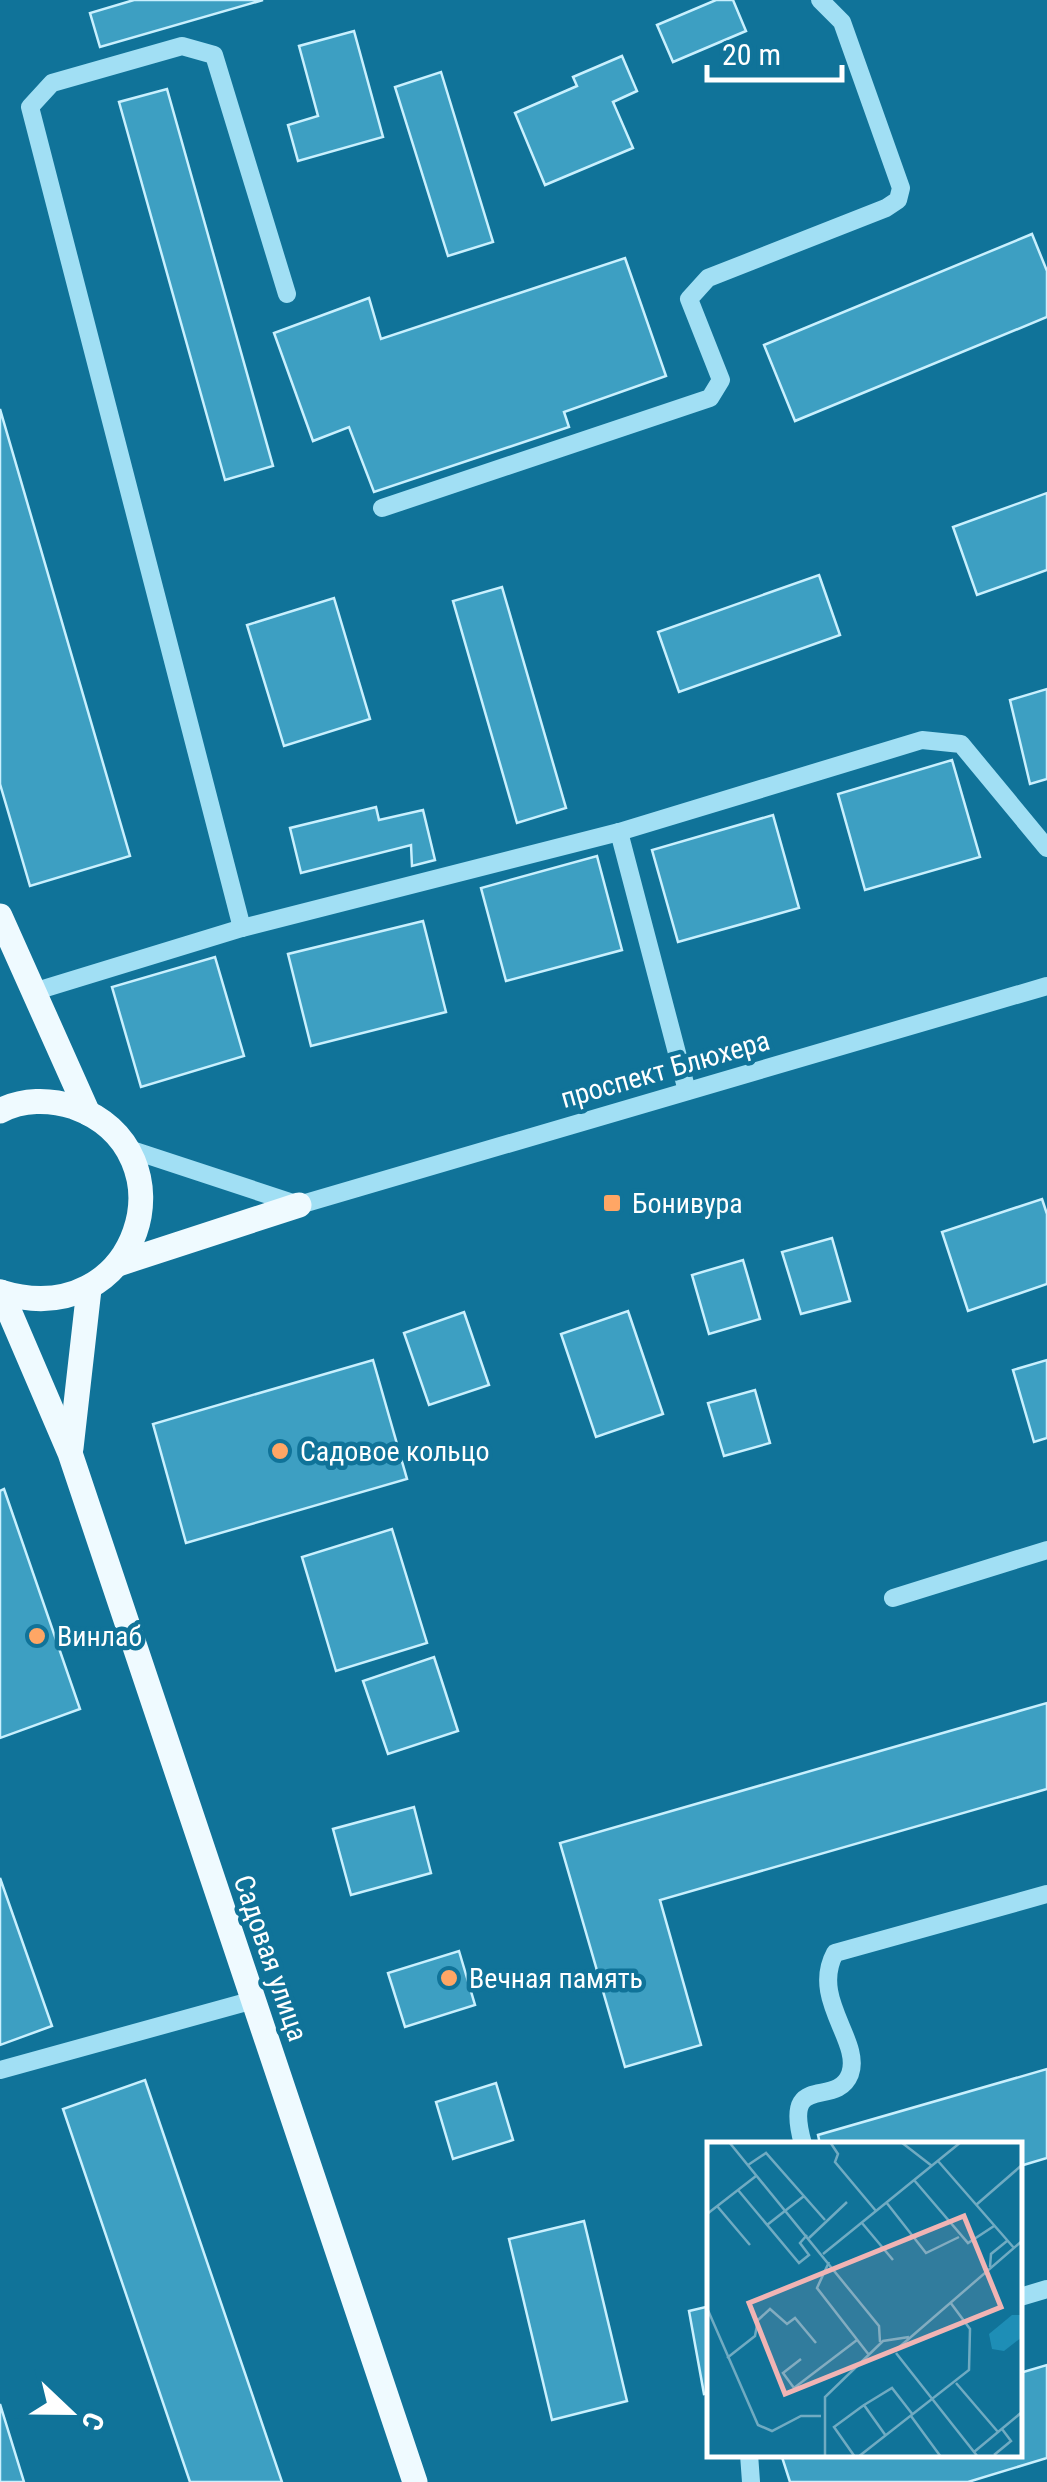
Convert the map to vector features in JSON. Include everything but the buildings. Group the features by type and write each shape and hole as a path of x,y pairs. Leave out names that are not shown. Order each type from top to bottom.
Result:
{"main road":[{"path":"0,916 88,1112"},
{"path":"0,1111 34,1101 62,1103 88,1112 126,1148 138,1176 140,1207 134,1237 118,1264 89,1289 42,1300 0,1292"},
{"path":"118,1264 299,1204"},
{"path":"70,1453 89,1289"},
{"name":"Садовая улица","path":"0,1292 70,1453 415,2482"}],"street":[{"path":"382,508 710,398 721,380 689,299 708,278 898,200 901,188 842,22 820,0"},
{"path":"242,928 30,107 52,82 182,46 214,55 286,294"},
{"path":"33,992 242,928 620,832 922,740 961,744 1047,848"},
{"path":"620,832 688,1091"},
{"name":"проспект Блюхера","path":"299,1204 1047,986"},
{"path":"126,1148 299,1204"},
{"path":"894,1598 1047,1550"},
{"path":"802,2142 795,2116 799,2107 808,2096 840,2086 850,2075 851,2060 825,1980 834,1954 1047,1894"},
{"path":"0,2070 254,2000"},
{"path":"1022,2296 1047,2289"},
{"path":"749,2457 752,2482"}],"place":[{"name":"Бонивура","path":"612,1203"},
{"name":"Садовое кольцо","path":"280,1451"},
{"name":"Винлаб","path":"37,1636"},
{"name":"Вечная память","path":"449,1978"}]}
